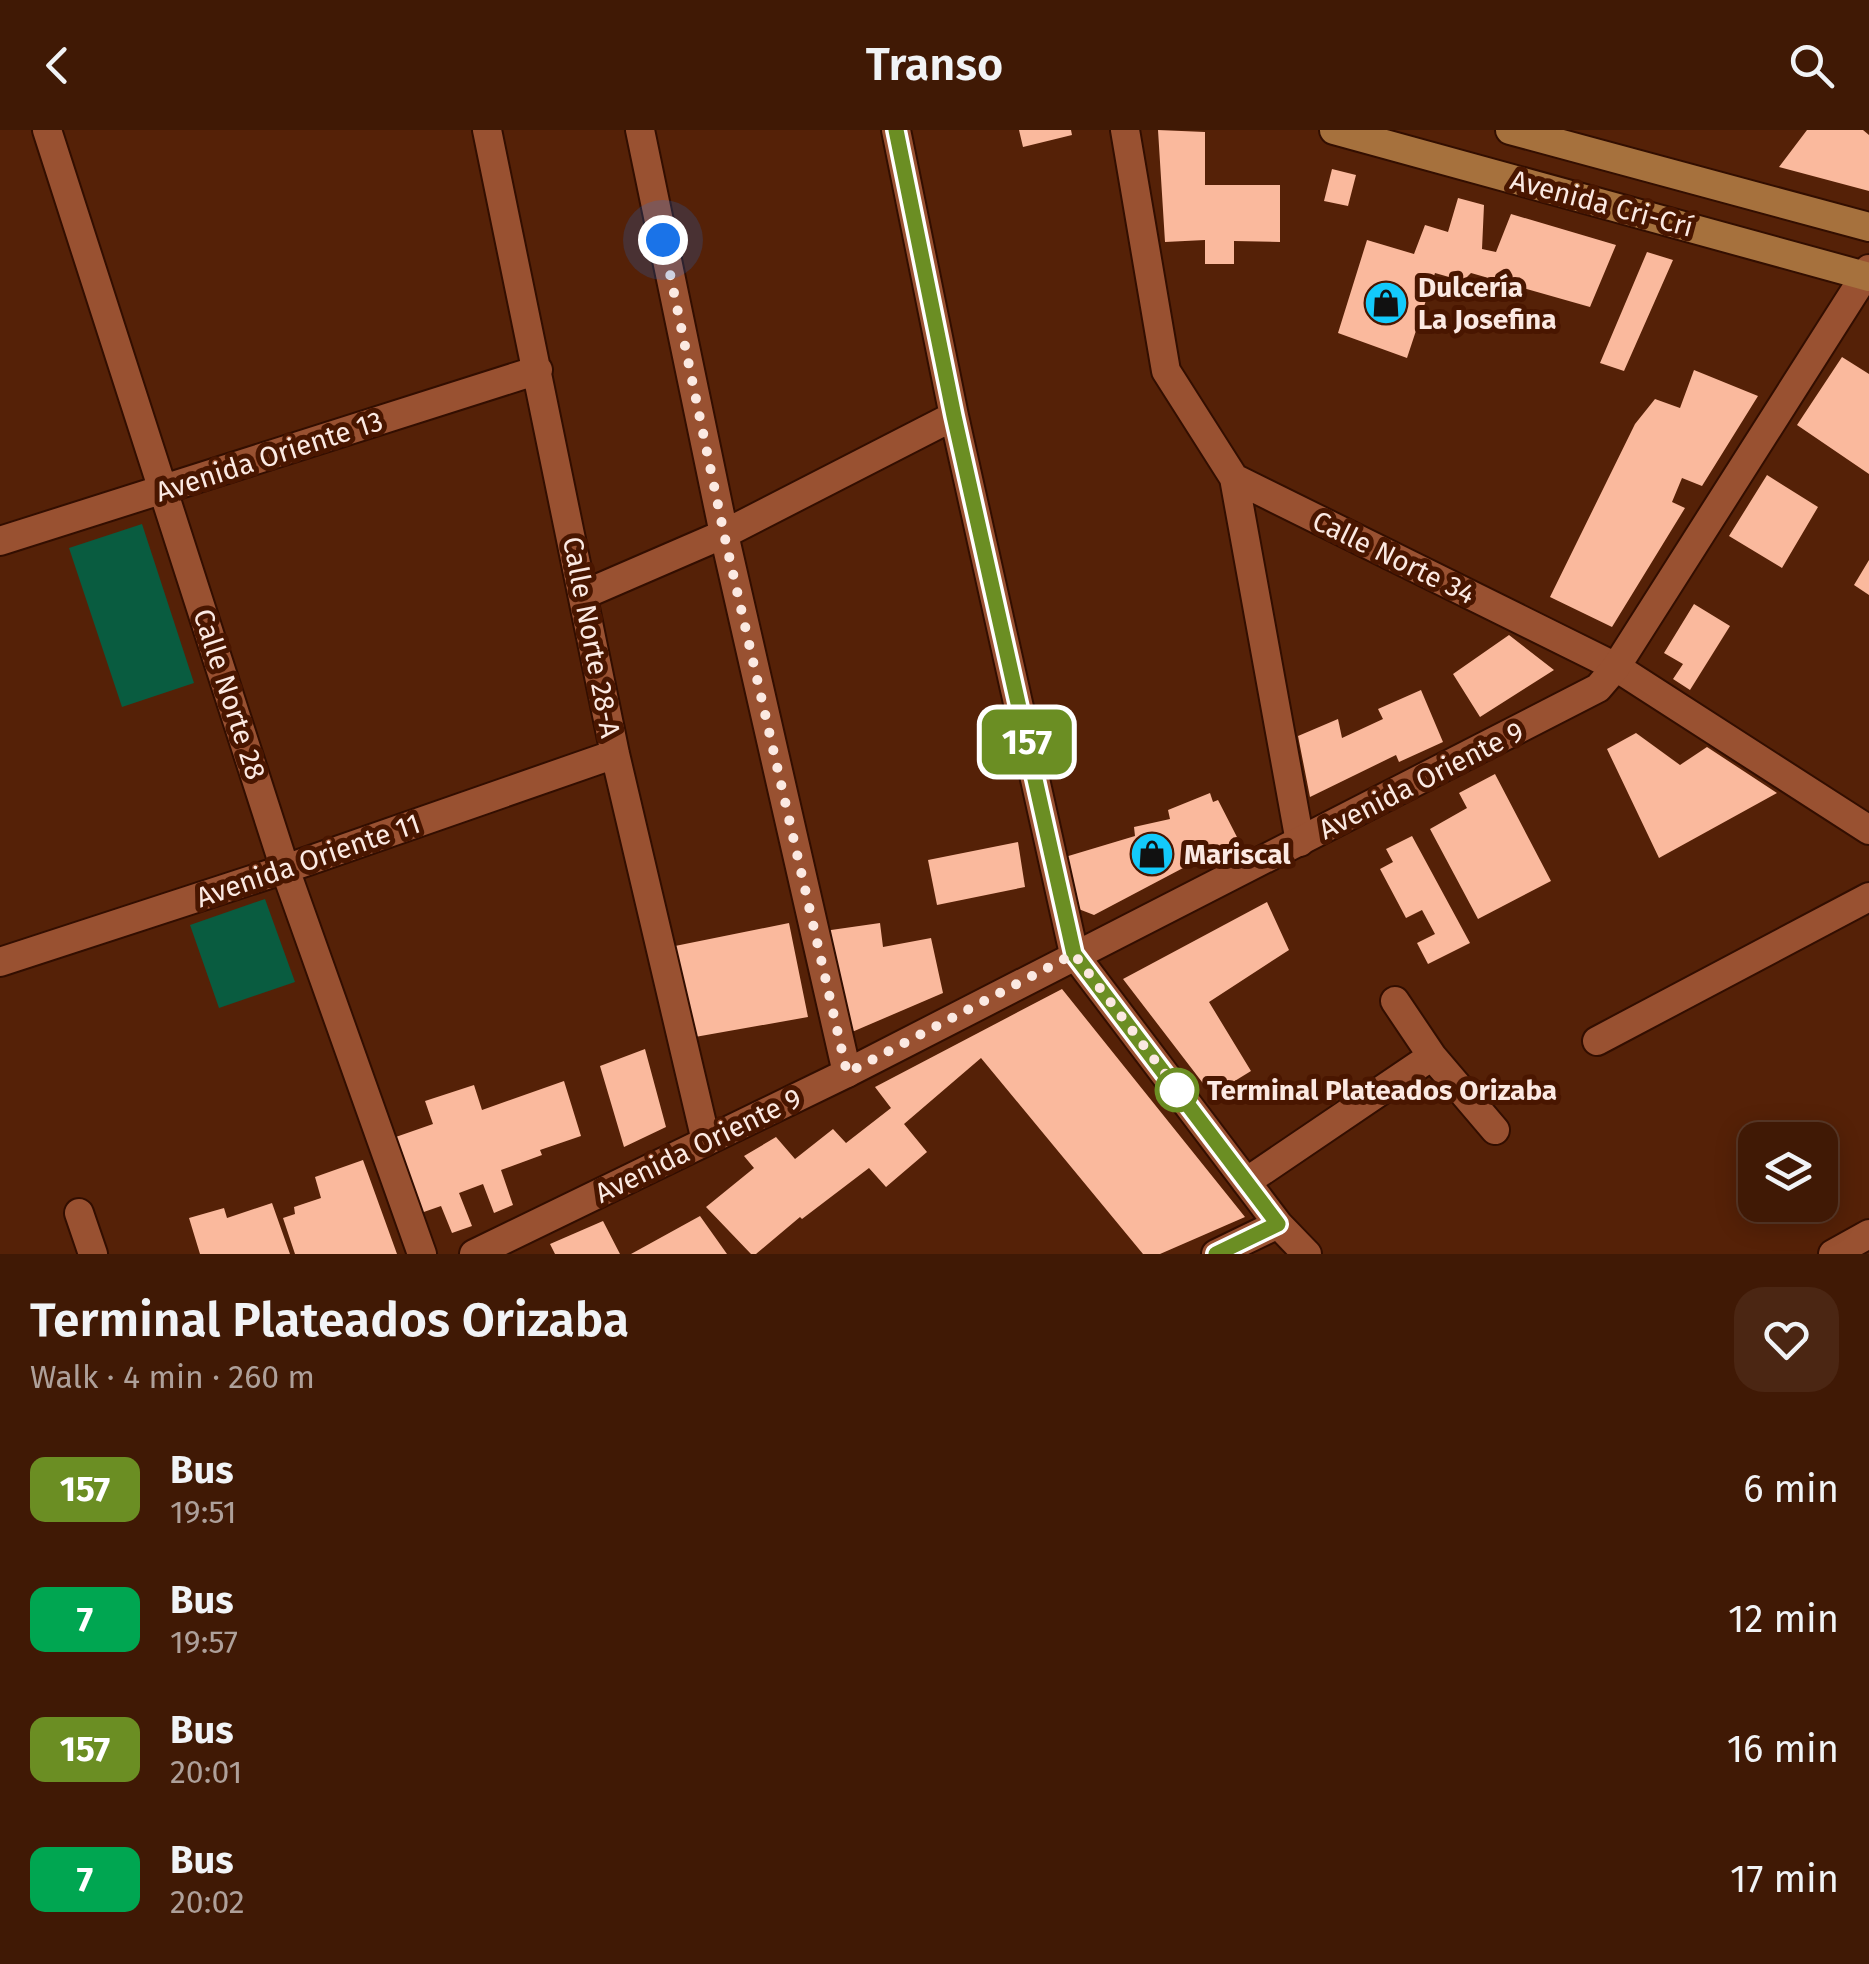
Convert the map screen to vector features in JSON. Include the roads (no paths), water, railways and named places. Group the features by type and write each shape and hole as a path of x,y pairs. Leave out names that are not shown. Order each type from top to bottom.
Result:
{"main road":[{"name":"Avenida Cri-Crí","path":"1334,130 1868,274"},
{"name":"Avenida Cri-Crí","path":"1510,130 1869,227"}],"street":[{"name":"Calle Norte 28","path":"47,130 285,868 422,1254"},
{"name":"Calle Norte 28-A","path":"486,130 616,754 706,1142"},
{"path":"640,130 724,534 847,1073"},
{"path":"896,130 954,416 1074,954 1278,1224 1307,1254"},
{"path":"1125,130 1166,371 1234,478 1300,842"},
{"name":"Avenida Oriente 9","path":"474,1254 847,1073 1598,688 1616,667 1868,274"},
{"name":"Avenida Oriente 13","path":"0,541 538,370"},
{"path":"583,594 724,534 954,416"},
{"name":"Calle Norte 34","path":"1234,478 1616,667 1869,830"},
{"name":"Avenida Oriente 11","path":"0,962 616,754"},
{"path":"1598,1041 1869,898"},
{"path":"1396,1001 1432,1056 1495,1130"},
{"path":"1246,1182 1432,1056"},
{"path":"80,1213 93,1254"},
{"path":"1216,1254 1278,1224"},
{"path":"1832,1254 1869,1234"}],"place":[{"name":"Dulcería La Josefina","path":"1386,303"},
{"name":"Mariscal","path":"1152,854"},
{"name":"Terminal Plateados Orizaba","path":"1177,1090"}]}
